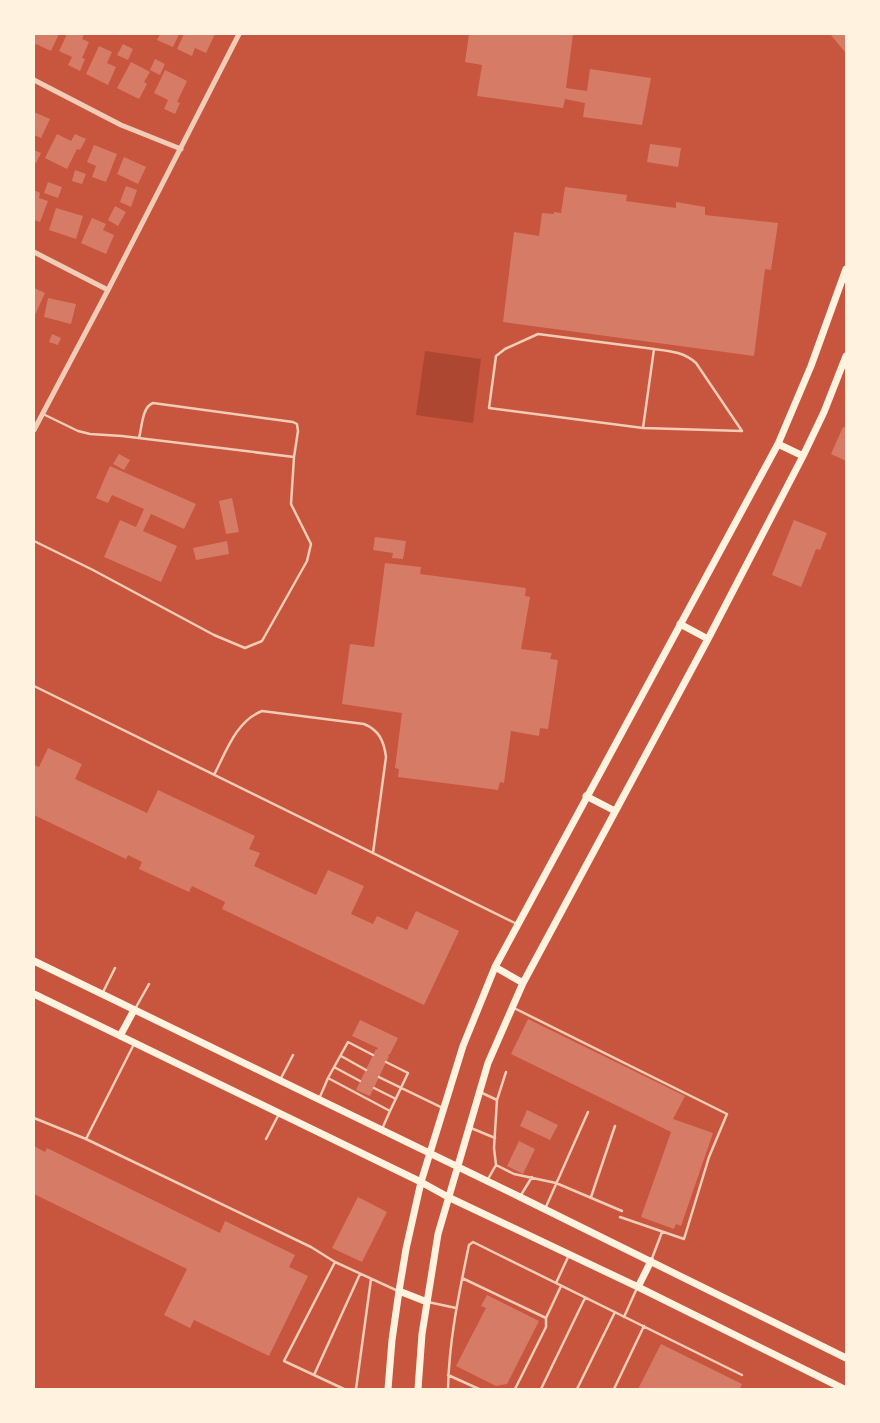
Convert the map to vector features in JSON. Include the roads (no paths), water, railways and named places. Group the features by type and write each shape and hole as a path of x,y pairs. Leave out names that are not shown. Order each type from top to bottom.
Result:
{"main road":[{"path":"388,1389 399,1291 406,1248 421,1182 463,1046 495,967 778,444 811,366 846,272"},
{"path":"418,1389 422,1334 438,1234 488,1063 523,982 708,639 803,456 824,412 846,356"},
{"path":"778,444 803,456"},
{"path":"680,624 708,639"},
{"path":"586,796 615,811"},
{"path":"34,961 545,1209 846,1358"},
{"path":"495,967 523,982"},
{"path":"34,994 421,1182 448,1198 638,1287 844,1389"},
{"path":"120,1036 134,1010"},
{"path":"638,1287 651,1261"},
{"path":"399,1291 427,1302"}],"street":[{"path":"34,430 239,34"},
{"path":"34,80 121,125 180,150"},
{"path":"34,252 108,290"}],"lane":[{"path":"538,334 654,349 680,353 688,356 696,363 742,431 644,428 489,408 496,356 500,352 538,334"},
{"path":"644,428 654,349"},
{"path":"34,541 93,570 214,635 245,648 262,641 307,561 311,544 291,504 298,431 296,424 293,422 153,403 149,404 146,408 140,438"},
{"path":"43,414 78,431 90,434 140,438 294,458"},
{"path":"34,686 518,924"},
{"path":"214,775 236,732 253,714 262,711 364,724 373,728 384,746 386,757 373,853"},
{"path":"102,994 116,968"},
{"path":"134,1010 149,984"},
{"path":"512,1007 727,1114 709,1157 684,1240 620,1217"},
{"path":"318,1100 348,1042 373,1055"},
{"path":"86,1139 134,1043"},
{"path":"280,1081 293,1055"},
{"path":"340,1056 366,1070"},
{"path":"381,1130 408,1073 386,1062"},
{"path":"334,1068 360,1081"},
{"path":"486,1181 496,1165 497,1100 506,1072"},
{"path":"379,1076 444,1109"},
{"path":"328,1078 390,1111"},
{"path":"374,1088 396,1099"},
{"path":"480,1092 497,1100"},
{"path":"545,1209 588,1112"},
{"path":"266,1140 279,1113"},
{"path":"34,1118 86,1139 312,1247 335,1262 399,1291"},
{"path":"591,1198 615,1126"},
{"path":"469,1127 495,1138"},
{"path":"496,1165 514,1174 556,1183 622,1211"},
{"path":"520,1197 532,1177"},
{"path":"651,1261 662,1232"},
{"path":"448,1389 456,1308 469,1245 473,1242 742,1375"},
{"path":"556,1283 569,1255"},
{"path":"335,1262 284,1361 344,1389"},
{"path":"314,1375 360,1274"},
{"path":"462,1278 546,1318"},
{"path":"356,1389 371,1279"},
{"path":"515,1389 546,1327 546,1318 562,1286"},
{"path":"624,1316 638,1287"},
{"path":"541,1389 585,1298"},
{"path":"427,1302 456,1308"},
{"path":"577,1389 615,1312"},
{"path":"614,1389 644,1326"},
{"path":"448,1375 479,1389"}]}
